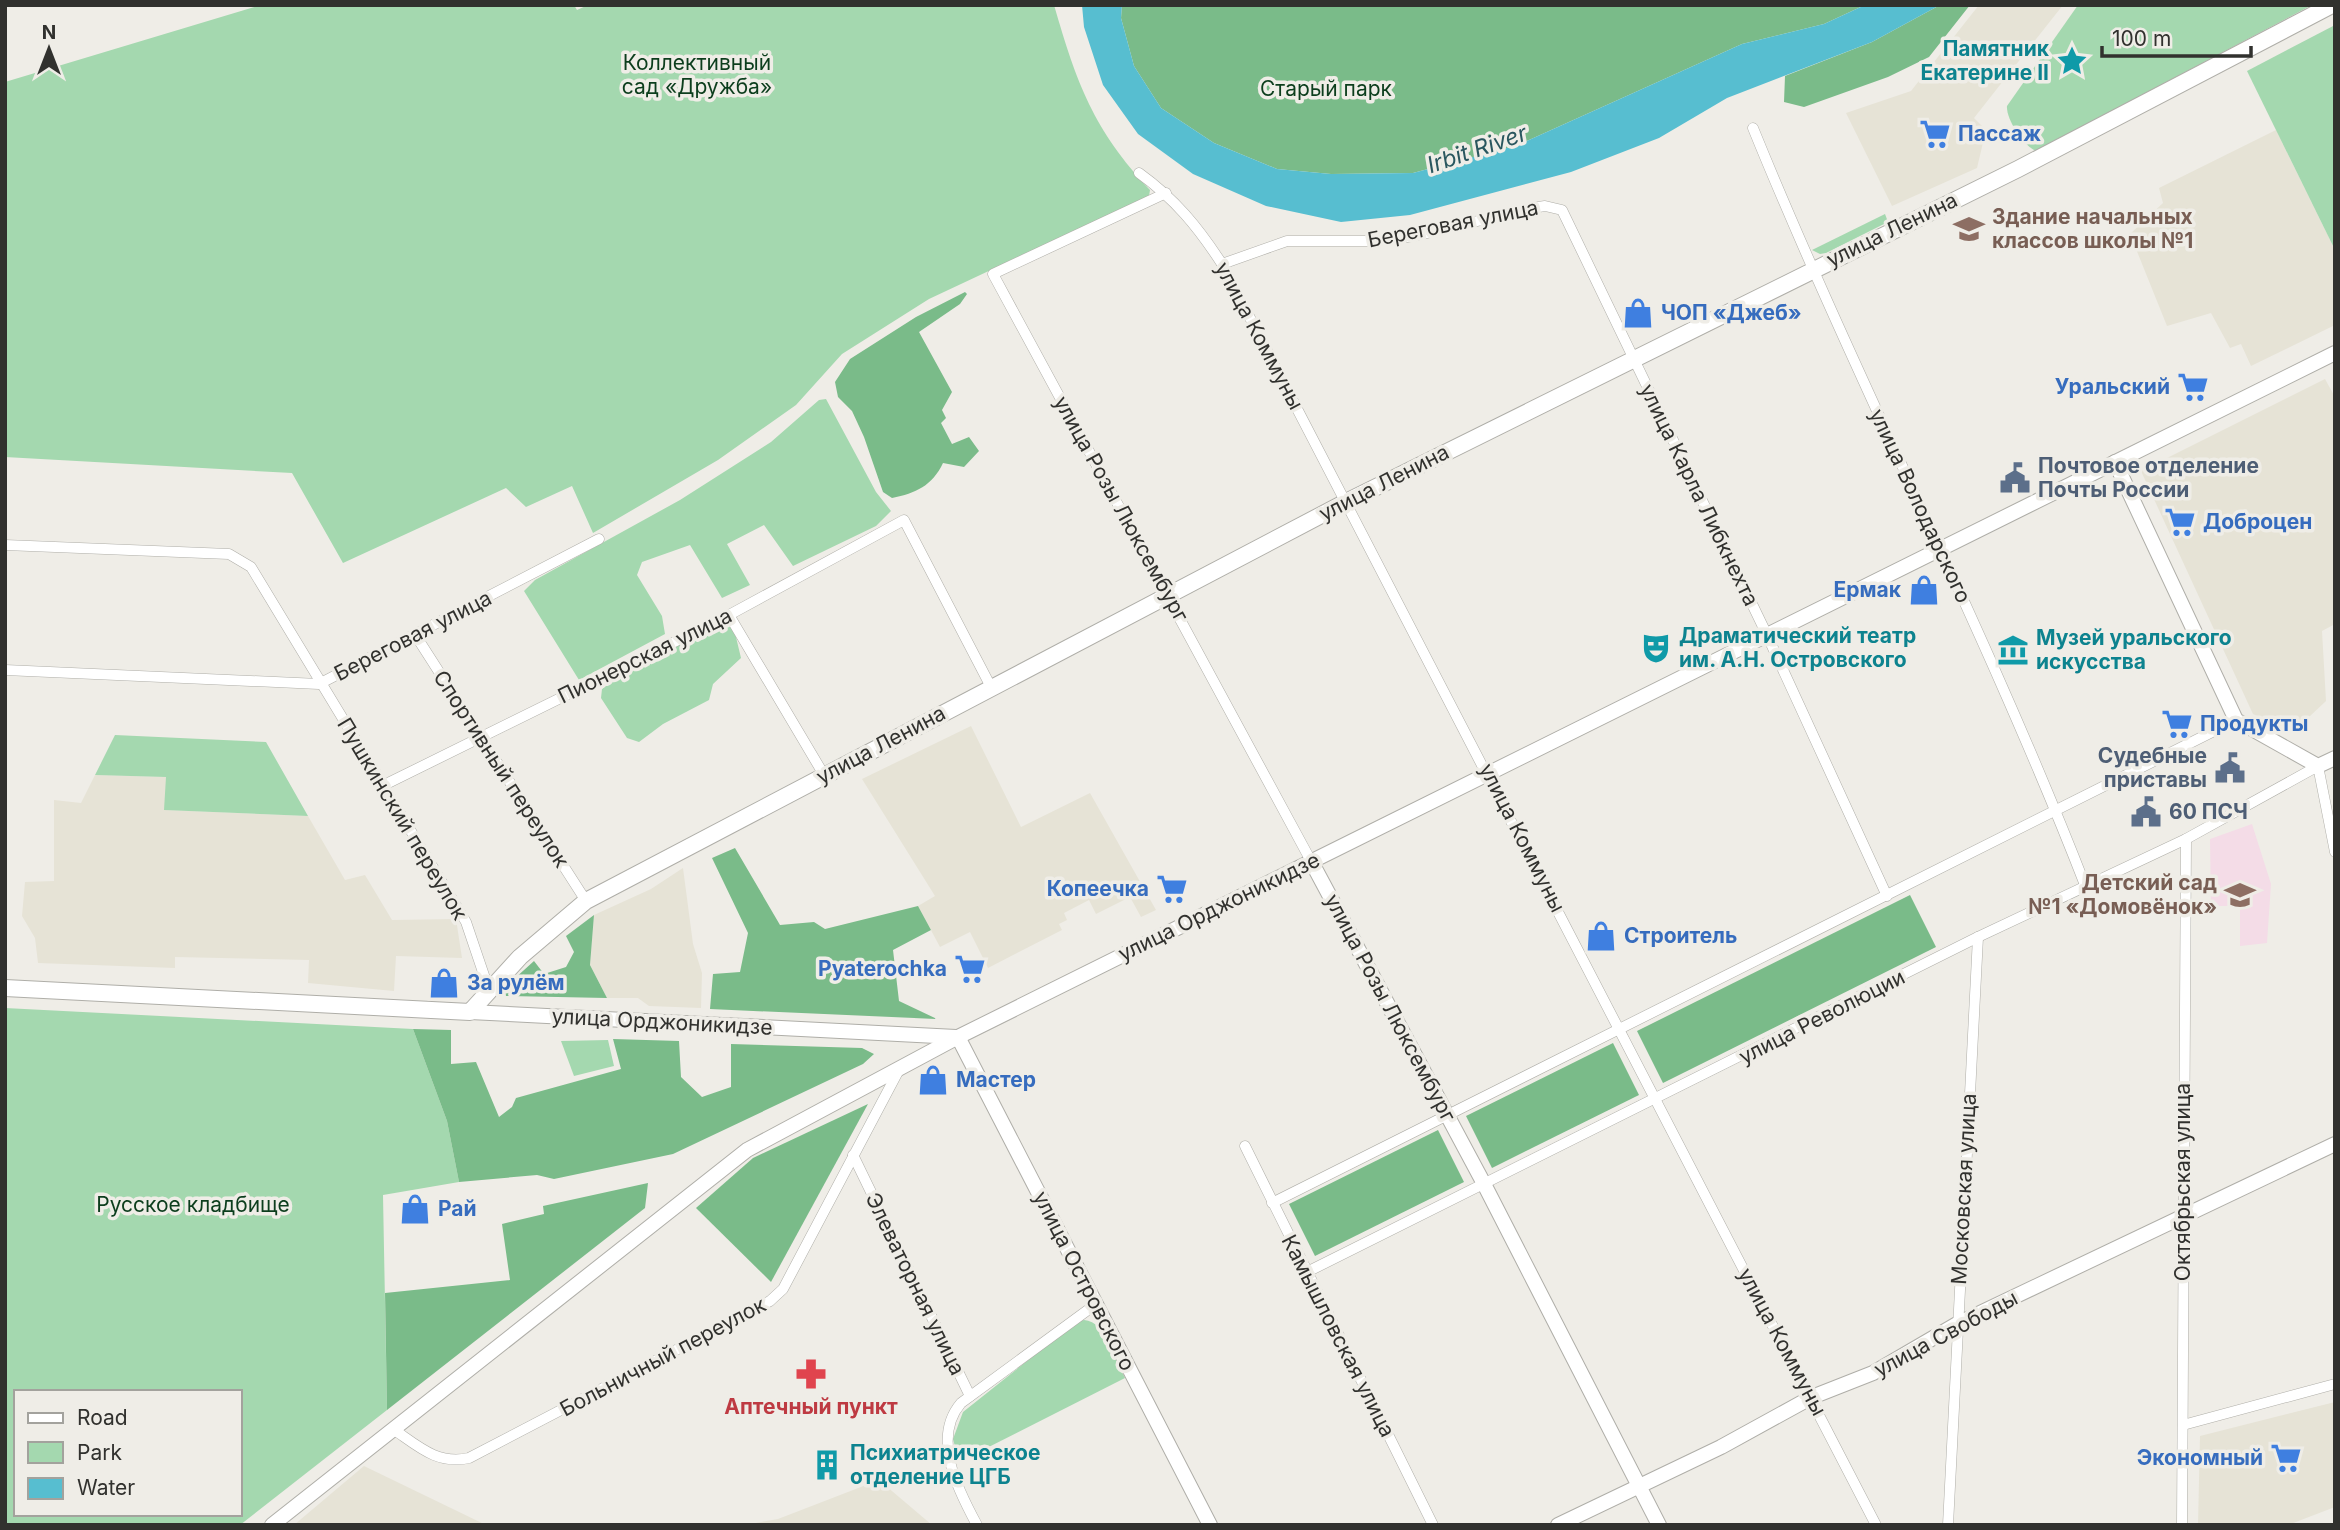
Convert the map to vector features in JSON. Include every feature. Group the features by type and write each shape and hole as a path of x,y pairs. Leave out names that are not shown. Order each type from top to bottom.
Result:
{"main road":[{"name":"улица Ленина","path":"470,1012 520,957 586,901 1346,502 2018,169 2332,5"},
{"name":"улица Орджоникидзе","path":"5,988 470,1012"}],"street":[{"name":"улица Володарского","path":"1753,128 1811,270 1940,549 2056,810 2085,885"},
{"name":"улица Коммуны","path":"1139,173 1166,193 1195,223 1222,264 1489,773 1876,1525"},
{"name":"улица Розы Люксембург","path":"1166,193 993,274 1483,1182 1659,1525"},
{"name":"Береговая улица","path":"1222,264 1287,240 1375,241 1415,236 1532,208 1545,206 1562,210"},
{"name":"улица Карла Либкнехта","path":"1562,210 1767,635 1886,896"},
{"name":"улица Орджоникидзе","path":"470,1012 958,1037 2335,353"},
{"path":"2115,462 2236,720 2318,766 2335,852"},
{"name":"Пионерская улица","path":"382,786 729,615 904,520 990,687"},
{"name":"Береговая улица","path":"5,670 319,684 599,539"},
{"name":"Пушкинский переулок","path":"5,545 229,554 251,567 261,579 319,684 466,922 489,990"},
{"path":"729,615 824,775"},
{"name":"Спортивный переулок","path":"416,636 586,901"},
{"path":"1272,1203 2236,720"},
{"name":"улица Революции","path":"1307,1272 1978,937 2186,839 2335,758"},
{"name":"Октябрьская улица","path":"2182,1525 2186,839"},
{"name":"Московская улица","path":"1948,1525 1978,937"},
{"path":"272,1525 738,1156 958,1037"},
{"name":"улица Островского","path":"958,1037 1210,1525"},
{"name":"Больничный переулок","path":"393,1429 435,1457 458,1461 469,1458 770,1301 783,1289 900,1068"},
{"name":"улица Свободы","path":"1558,1525 1721,1447 1812,1397 1873,1373 1957,1324 2335,1144"},
{"name":"Камышловская улица","path":"1245,1146 1433,1525"},
{"name":"Элеваторная улица","path":"853,1156 970,1396 953,1412 946,1436 954,1471 977,1525"},
{"path":"970,1396 1096,1304"},
{"path":"2183,1425 2335,1384"}],"shaded area":[{"path":"1979,5 2063,5 1974,118 1986,130 1977,168 1892,206 1846,113 1911,91"},
{"path":"2276,130 2335,250 2335,325 2251,366 2241,344 2230,348 2211,313 2167,326 2130,234 2163,203 2159,188"},
{"path":"2325,379 2335,397 2335,624 2322,631 2326,701 2292,733 2253,714 2141,471"},
{"path":"971,726 1021,827 1090,793 1156,910 1141,917 1130,897 1096,914 1089,900 1064,913 1067,920 1059,924 1062,930 988,968 970,932 940,947 918,906 935,896 862,779"},
{"path":"95,775 167,777 165,810 308,816 345,880 365,875 392,920 456,919 462,958 396,956 394,991 308,983 309,960 175,957 175,968 38,963 35,938 22,916 25,882 54,881 54,800 81,803"},
{"name":"Детский сад №1 «Домовёнок»","path":"2252,824 2271,884 2267,943 2240,946 2240,906 2211,906 2210,839"},
{"path":"683,868 693,944 702,973 701,1008 649,1006 638,998 607,998 590,965 594,915 651,889"},
{"path":"2335,1402 2335,1507 2288,1525 2198,1525 2200,1436"},
{"path":"364,1466 486,1525 294,1525"},
{"path":"879,1480 932,1525 744,1525 778,1519"}],"green space":[{"name":"Коллективный сад «Дружба»","path":"261,5 574,5 577,10 588,5 1054,5 1089,104 1114,146 1150,190 1149,196 929,299 842,354 796,405 718,460 593,533 572,486 526,507 506,488 343,563 292,473 5,457 5,82"},
{"name":"Старый парк","path":"1122,5 1865,5 1824,24 1742,44 1518,145 1413,173 1331,174 1277,169 1214,143 1161,108 1134,66 1121,18"},
{"path":"1940,5 1970,5 1929,57 1888,77 1804,107 1784,102 1785,76 1872,42"},
{"path":"2078,5 2312,5 2036,151 2016,131 2009,118 2007,106"},
{"path":"2335,25 2335,250 2247,71"},
{"path":"1885,214 1888,222 1826,253 1820,254 1812,250"},
{"path":"965,292 967,294 960,304 919,332 952,392 942,410 946,418 941,423 952,444 969,437 979,451 964,467 943,463 928,483 909,494 892,498 883,492 864,437 852,411 838,397 835,382 850,359 916,317"},
{"path":"826,399 876,492 891,511 876,526 793,566 764,525 727,544 750,585 722,598 690,545 642,562 637,575 662,616 665,634 579,680 524,591 535,580 680,500 771,442 819,400"},
{"path":"718,625 728,625 735,633 741,658 713,684 709,700 663,724 639,742 627,738 601,698 602,689 621,674"},
{"path":"115,735 266,742 308,816 164,810 166,777 95,775"},
{"path":"735,848 780,925 814,922 825,929 918,906 931,930 893,950 899,1001 937,1019 710,1009 713,974 740,972 748,933 712,858"},
{"path":"1910,895 1936,947 1663,1083 1637,1031"},
{"path":"594,915 590,965 607,998 506,996 504,988 534,961 544,974 566,967 574,952 566,936"},
{"name":"Русское кладбище","path":"5,1008 413,1029 447,1121 459,1182 383,1195 387,1410 240,1525 5,1525"},
{"path":"413,1029 451,1030 451,1064 476,1062 499,1117 512,1107 516,1098 621,1069 613,1039 679,1041 681,1077 702,1097 731,1087 731,1044 862,1048 874,1054 863,1064 673,1154 554,1179 537,1175 459,1182 447,1121"},
{"path":"608,1040 614,1066 574,1076 561,1041"},
{"path":"1613,1043 1639,1095 1492,1168 1466,1116"},
{"path":"868,1104 771,1282 696,1208 753,1158"},
{"path":"1438,1130 1464,1182 1315,1256 1289,1204"},
{"path":"648,1183 645,1208 387,1410 385,1293 510,1280 502,1224 544,1214 543,1206"},
{"path":"1076,1322 1092,1322 1105,1334 1125,1378 959,1462 953,1439 963,1412"}],"water":[{"path":"1082,5 1122,5 1121,18 1134,66 1161,108 1214,143 1277,169 1331,174 1413,173 1518,145 1742,44 1824,24 1865,5 1940,5 1872,42 1727,98 1659,138 1571,172 1410,215 1341,222 1266,206 1193,174 1138,134 1103,85 1084,27"}],"place":[{"name":"Памятник Екатерине II","path":"2072,61"},
{"name":"Пассаж","path":"1935,134"},
{"name":"Здание начальных классов школы №1","path":"1969,229"},
{"name":"ЧОП «Джеб»","path":"1638,313"},
{"name":"Уральский","path":"2193,387"},
{"name":"Почтовое отделение Почты России","path":"2015,478"},
{"name":"Доброцен","path":"2180,522"},
{"name":"Ермак","path":"1924,590"},
{"name":"Драматический театр им. А.Н. Островского","path":"1656,648"},
{"name":"Музей уральского искусства","path":"2013,650"},
{"name":"Продукты","path":"2177,724"},
{"name":"Судебные приставы","path":"2230,768"},
{"name":"60 ПСЧ","path":"2146,812"},
{"name":"Копеечка","path":"1172,889"},
{"name":"Детский сад №1 «Домовёнок»","path":"2240,895"},
{"name":"Строитель","path":"1601,936"},
{"name":"Pyaterochka","path":"970,969"},
{"name":"За рулём","path":"444,983"},
{"name":"Мастер","path":"933,1080"},
{"name":"Рай","path":"415,1209"},
{"name":"Аптечный пункт","path":"811,1374"},
{"name":"Экономный","path":"2286,1458"},
{"name":"Психиатрическое отделение ЦГБ","path":"827,1465"}],"water label":[{"name":"Irbit River","path":"1477,149"}]}
